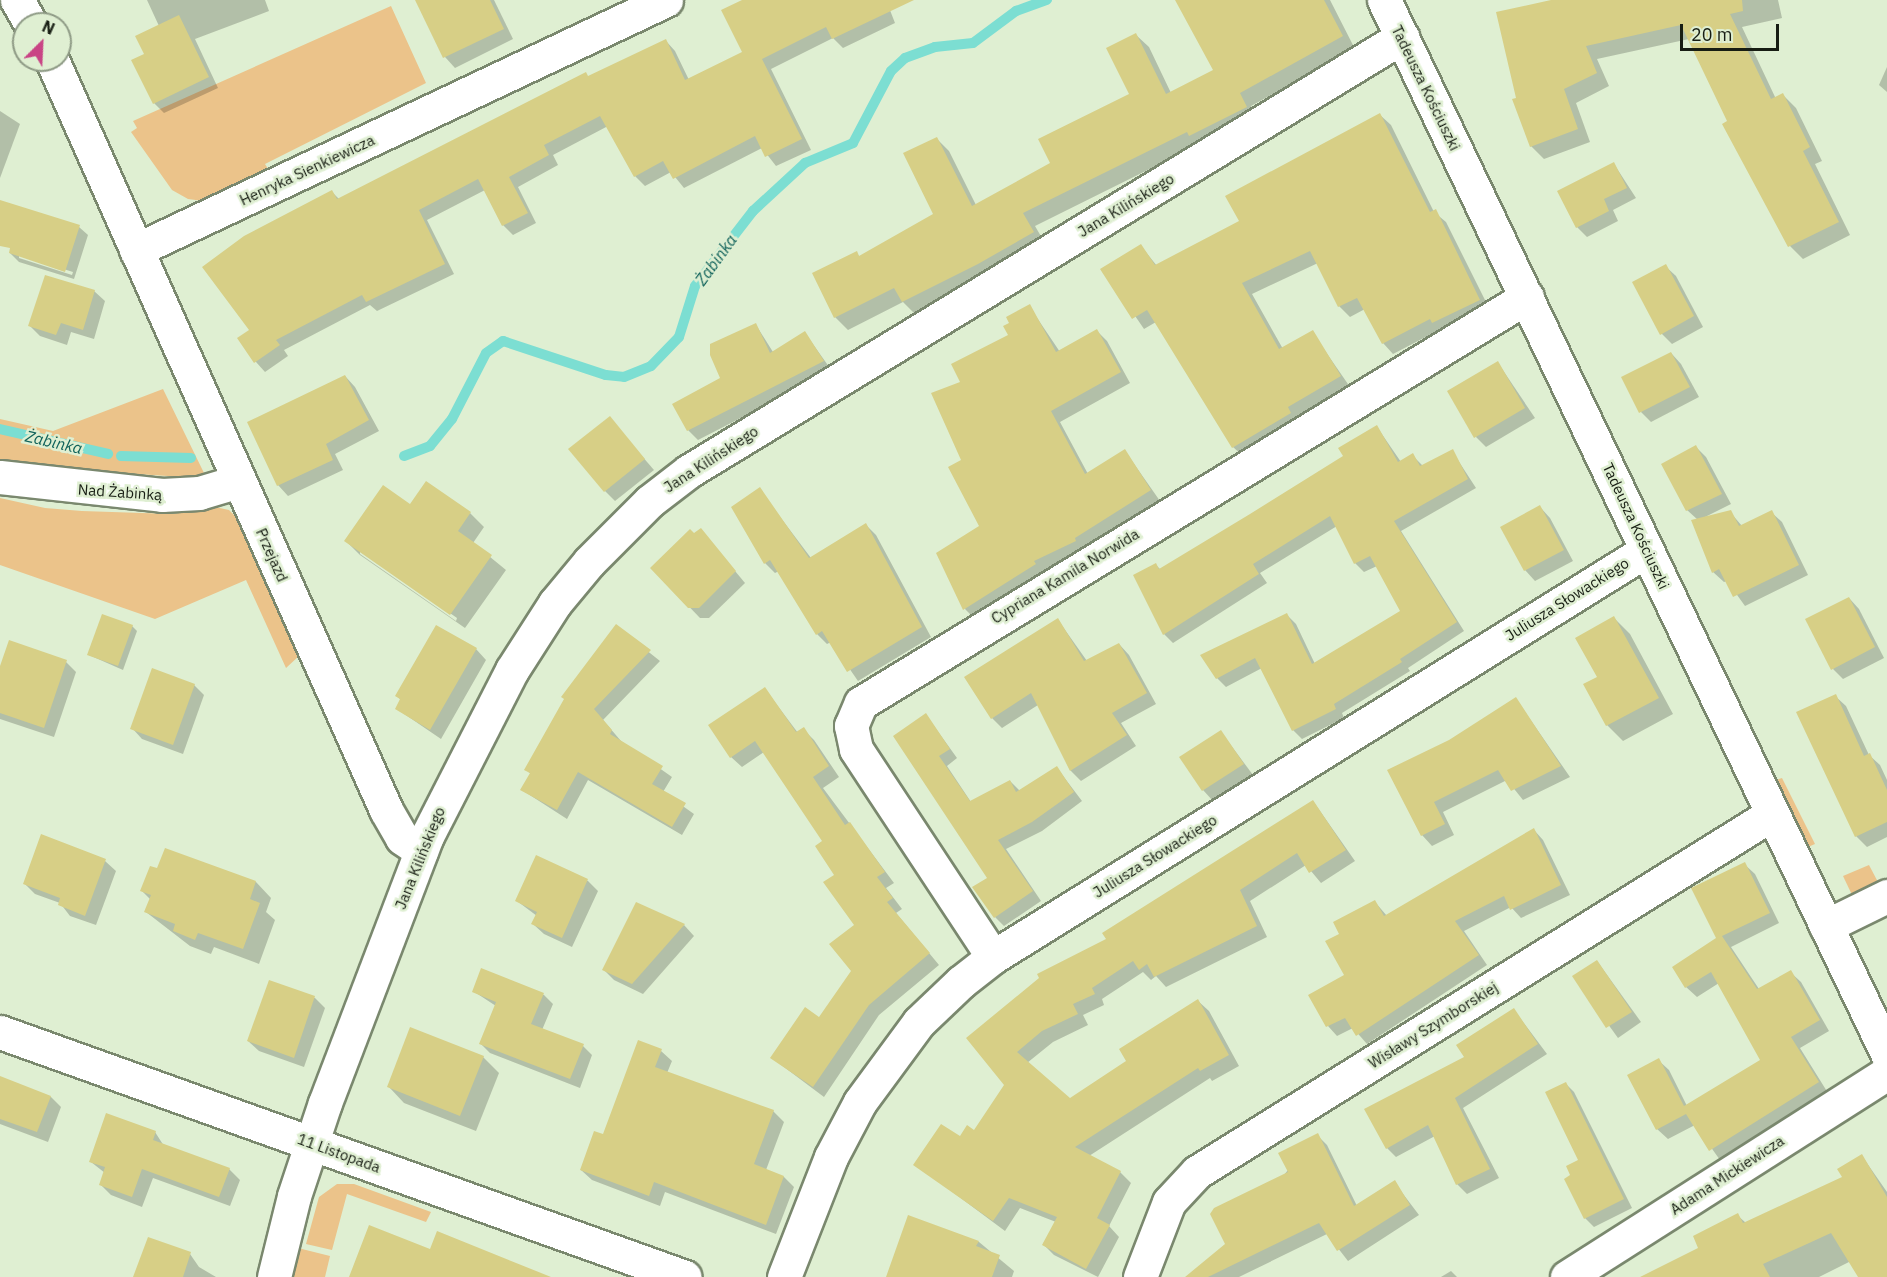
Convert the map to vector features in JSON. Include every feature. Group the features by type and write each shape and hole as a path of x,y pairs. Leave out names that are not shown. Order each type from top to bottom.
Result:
{"street":[{"name":"Henryka Sienkiewicza","path":"136,250 666,0"},
{"name":"Tadeusza Kościuszki","path":"1384,0 1887,1053"},
{"name":"Jana Kilińskiego","path":"274,1277 312,1143 421,851 470,747 531,637 573,579 650,501 713,455 1402,38"},
{"path":"57,72 136,250"},
{"name":"Przejazd","path":"136,250 391,820 402,838 421,851"},
{"name":"Cypriana Kamila Norwida","path":"993,957 856,749 851,726 861,703 1527,297"},
{"name":"Nad Żabinką","path":"0,477 162,495 199,494 239,481"},
{"name":"Juliusza Słowackiego","path":"784,1277 826,1167 860,1102 919,1022 993,957 1647,550"},
{"name":"Wisławy Szymborskiej","path":"1140,1277 1169,1202 1197,1172 1773,814"},
{"path":"1826,926 1887,896"},
{"name":"11 Listopada","path":"0,1032 680,1276"},
{"name":"Adama Mickiewicza","path":"1567,1277 1887,1073"}],"shaded area":[{"path":"391,6 426,83 265,164 270,172 211,202 188,199 172,190 131,132 137,128 133,121"},
{"path":"163,389 204,473 198,478 0,465 0,419 53,431"},
{"path":"0,498 45,508 82,511 172,514 215,507 229,510 239,520 300,655 286,668 246,580 155,619 0,565"},
{"path":"1782,778 1815,844 1808,847 1776,780"},
{"path":"1869,865 1879,884 1853,897 1843,876"},
{"path":"337,1184 354,1184 431,1212 426,1222 347,1194 332,1250 306,1244 319,1197"},
{"path":"298,1248 330,1256 325,1277 291,1277"}],"building":[{"path":"415,0 490,0 504,29 443,58"},
{"path":"742,0 914,0 832,39 826,27 762,59 802,139 765,157 755,136 673,179 663,161 634,177 600,116 544,145 549,155 509,177 528,213 502,226 478,179 419,210 445,264 366,302 362,295 276,340 280,345 254,363 237,338 249,330 202,267 244,236 332,190 337,199 586,72 588,76 666,39 685,80 742,52 721,10"},
{"path":"1175,0 1324,0 1343,36 1240,93 1247,107 1189,136 1187,132 1023,213 1034,232 978,264 902,302 894,288 834,318 812,273 857,251 859,256 933,214 903,153 937,137 972,206 1050,163 1038,139 1129,94 1106,48 1136,33 1166,94 1213,70"},
{"path":"1551,0 1742,0 1743,11 1730,14 1771,99 1783,93 1810,147 1803,151 1839,222 1788,247 1722,124 1727,121 1681,25 1586,46 1597,73 1564,89 1578,129 1530,147 1512,99 1516,98 1496,12"},
{"path":"179,15 209,77 153,104 131,60 144,54 135,36"},
{"path":"1380,113 1430,212 1436,209 1480,300 1432,323 1430,319 1382,344 1357,298 1338,307 1310,251 1242,283 1279,349 1313,330 1341,376 1288,407 1291,413 1232,448 1147,310 1132,319 1100,269 1141,244 1155,265 1239,221 1225,196"},
{"path":"1614,162 1627,188 1604,199 1609,211 1576,228 1557,191"},
{"path":"0,200 80,225 65,272 9,253 10,248 0,246"},
{"path":"1666,264 1694,316 1660,335 1632,282"},
{"path":"45,275 95,290 83,330 61,323 56,335 28,326"},
{"path":"1030,304 1056,352 1097,329 1121,372 1051,411 1085,474 1125,449 1151,490 1075,538 1076,541 1034,561 1036,564 963,610 936,553 979,526 948,467 961,460 931,393 960,382 951,364 1008,335 1003,326 1009,323 1006,317"},
{"path":"756,323 770,353 805,331 824,361 687,431 672,404 720,378 710,355 710,344"},
{"path":"1671,352 1690,387 1639,413 1621,377"},
{"path":"1498,361 1525,408 1474,438 1447,391"},
{"path":"345,375 369,420 326,444 333,460 277,486 247,422"},
{"path":"610,416 645,459 604,492 568,449"},
{"path":"1377,425 1398,462 1413,453 1420,466 1453,449 1468,479 1394,521 1457,622 1400,659 1402,662 1334,704 1336,709 1292,731 1255,658 1216,679 1200,655 1287,613 1312,664 1400,611 1370,556 1354,564 1330,516 1253,564 1259,574 1163,635 1133,575 1156,563 1159,569 1250,514 1343,456 1338,448"},
{"path":"1696,445 1722,494 1686,511 1661,464"},
{"path":"426,481 471,512 458,531 492,555 450,615 344,541 383,485 410,504"},
{"path":"760,487 809,558 866,523 922,627 847,672 822,631 816,635 770,560 764,564 731,507"},
{"path":"1540,505 1564,550 1524,571 1500,527"},
{"path":"1731,510 1739,526 1772,510 1799,565 1733,597 1719,569 1712,573 1691,520"},
{"path":"701,528 736,571 699,608 688,608 650,568 690,529 694,533"},
{"path":"1849,597 1875,647 1831,670 1805,619"},
{"path":"102,614 133,625 118,666 87,655"},
{"path":"1614,616 1659,698 1606,726 1583,684 1597,677 1575,638"},
{"path":"1058,618 1084,661 1119,643 1147,693 1112,713 1127,735 1070,771 1031,693 991,719 964,677"},
{"path":"616,624 651,650 594,709 612,730 610,734 663,766 652,784 686,803 672,827 578,772 557,810 520,790 530,773 524,770 564,699 561,697"},
{"path":"436,625 477,648 430,730 395,709 400,699 395,696"},
{"path":"9,640 67,660 44,728 0,713 0,666"},
{"path":"152,668 195,684 173,745 130,729"},
{"path":"765,687 796,732 804,727 829,766 813,777 845,825 850,822 885,872 877,877 893,898 887,902 930,953 869,1005 813,1087 770,1058 805,1007 819,1017 851,971 829,944 854,925 823,882 834,875 815,846 822,841 755,741 730,758 708,725"},
{"path":"1836,694 1864,756 1870,753 1887,790 1887,822 1855,837 1796,712"},
{"path":"1516,697 1561,766 1511,791 1498,770 1434,802 1445,824 1421,836 1387,770 1449,740"},
{"path":"926,713 950,749 939,756 970,801 1010,780 1016,792 1057,766 1074,792 1032,822 998,840 1033,891 994,918 972,887 987,878 893,736"},
{"path":"1221,730 1244,764 1202,791 1179,757"},
{"path":"1313,800 1346,850 1309,873 1297,853 1240,890 1257,926 1154,977 1147,964 1139,970 1133,961 1092,988 1095,994 1073,1004 1078,1014 1042,1031 1017,1052 1070,1098 1126,1061 1119,1049 1198,999 1229,1055 1200,1071 1198,1068 1075,1147 1121,1171 1097,1218 1110,1225 1086,1269 1042,1245 1057,1217 1009,1198 993,1221 913,1165 941,1124 960,1136 967,1125 974,1130 1004,1085 966,1038 1039,978 1037,974 1106,939 1102,933"},
{"path":"1534,828 1561,885 1510,910 1504,896 1455,921 1479,955 1356,1036 1345,1018 1326,1027 1308,995 1344,975 1325,941 1339,934 1333,922 1375,900 1384,916"},
{"path":"41,834 106,859 85,916 58,905 60,898 23,884"},
{"path":"165,848 256,881 250,899 260,903 243,949 198,933 195,940 173,931 175,924 144,912 151,895 140,891 150,866 157,868"},
{"path":"536,855 588,879 562,938 531,924 537,912 515,901"},
{"path":"1745,862 1770,913 1722,936 1757,989 1791,970 1820,1020 1791,1037 1819,1082 1709,1151 1686,1114 1656,1130 1627,1075 1659,1058 1684,1106 1760,1060 1711,972 1685,988 1672,967 1716,938 1691,888"},
{"path":"636,902 685,924 632,984 602,970"},
{"path":"1597,960 1632,1012 1606,1028 1572,976"},
{"path":"481,968 544,993 531,1024 584,1044 570,1079 479,1044 496,1002 472,992"},
{"path":"269,980 315,996 294,1058 247,1041"},
{"path":"1514,1008 1538,1044 1455,1098 1490,1169 1456,1185 1428,1125 1386,1149 1364,1109 1464,1057 1456,1045"},
{"path":"410,1027 484,1056 460,1116 387,1087"},
{"path":"638,1040 662,1049 655,1067 774,1110 754,1164 784,1176 766,1225 654,1182 649,1196 580,1170 594,1131 603,1134"},
{"path":"0,1076 51,1096 37,1132 0,1119"},
{"path":"1566,1082 1624,1199 1584,1219 1564,1179 1570,1175 1566,1166 1578,1160 1545,1092"},
{"path":"106,1113 156,1131 153,1140 230,1168 219,1197 142,1169 132,1197 99,1185 105,1167 89,1162"},
{"path":"1318,1133 1354,1206 1395,1180 1410,1205 1337,1251 1319,1223 1208,1277 1185,1277 1225,1244 1210,1214 1214,1208 1288,1172 1278,1153"},
{"path":"1862,1154 1887,1197 1887,1277 1858,1277 1831,1233 1763,1264 1770,1277 1640,1277 1698,1248 1693,1236 1738,1213 1743,1223 1842,1177 1837,1169"},
{"path":"908,1215 979,1241 976,1246 1000,1255 992,1277 886,1277"},
{"path":"369,1225 430,1249 437,1231 551,1277 349,1277"},
{"path":"148,1237 191,1252 183,1277 133,1277"}],"waterway":[{"name":"Żabinka","path":"404,456 430,446 452,419 486,353 503,341 606,375 624,377 651,366 679,337 695,286 753,211 805,163 853,143 891,71 905,58 935,47 973,43 1016,11 1047,0"},
{"name":"Żabinka","path":"0,429 108,454"},
{"name":"Żabinka","path":"121,456 191,458"}]}
